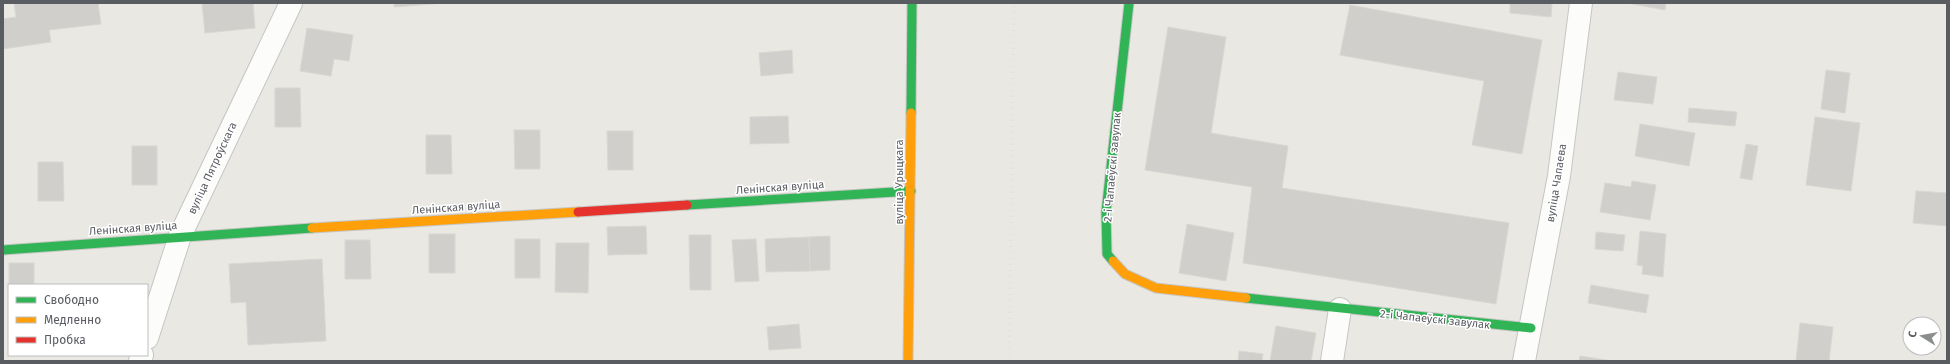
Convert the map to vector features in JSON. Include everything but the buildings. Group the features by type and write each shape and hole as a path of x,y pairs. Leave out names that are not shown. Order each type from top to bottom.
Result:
{"street":[{"name":"вуліца Пятроўскага","path":"148,335 180,236 291,3"},
{"name":"вуліца Урыцкага","path":"908,361 912,3"},
{"name":"2-і Чапаеўскі завулак","path":"1129,3 1106,212 1108,254 1125,274 1156,288 1340,309 1530,328"},
{"name":"вуліца Чапаева","path":"1524,361 1559,176 1581,3"},
{"name":"Ленінская вуліца","path":"3,250 180,236 911,191"},
{"path":"1332,361 1340,309"}],"railway":[{"path":"1009,361 1014,3"}],"traffic: fast":[{"path":"911,113 912,3"},
{"path":"1113,261 1107,254 1106,212 1129,3"},
{"path":"687,205 911,191"},
{"path":"3,250 312,228"},
{"path":"1246,298 1531,328"}],"traffic: slow":[{"path":"908,361 911,113"},
{"path":"312,228 578,212"},
{"path":"1113,261 1125,274 1156,288 1246,298"}],"traffic: jam":[{"path":"578,212 687,205"}]}
